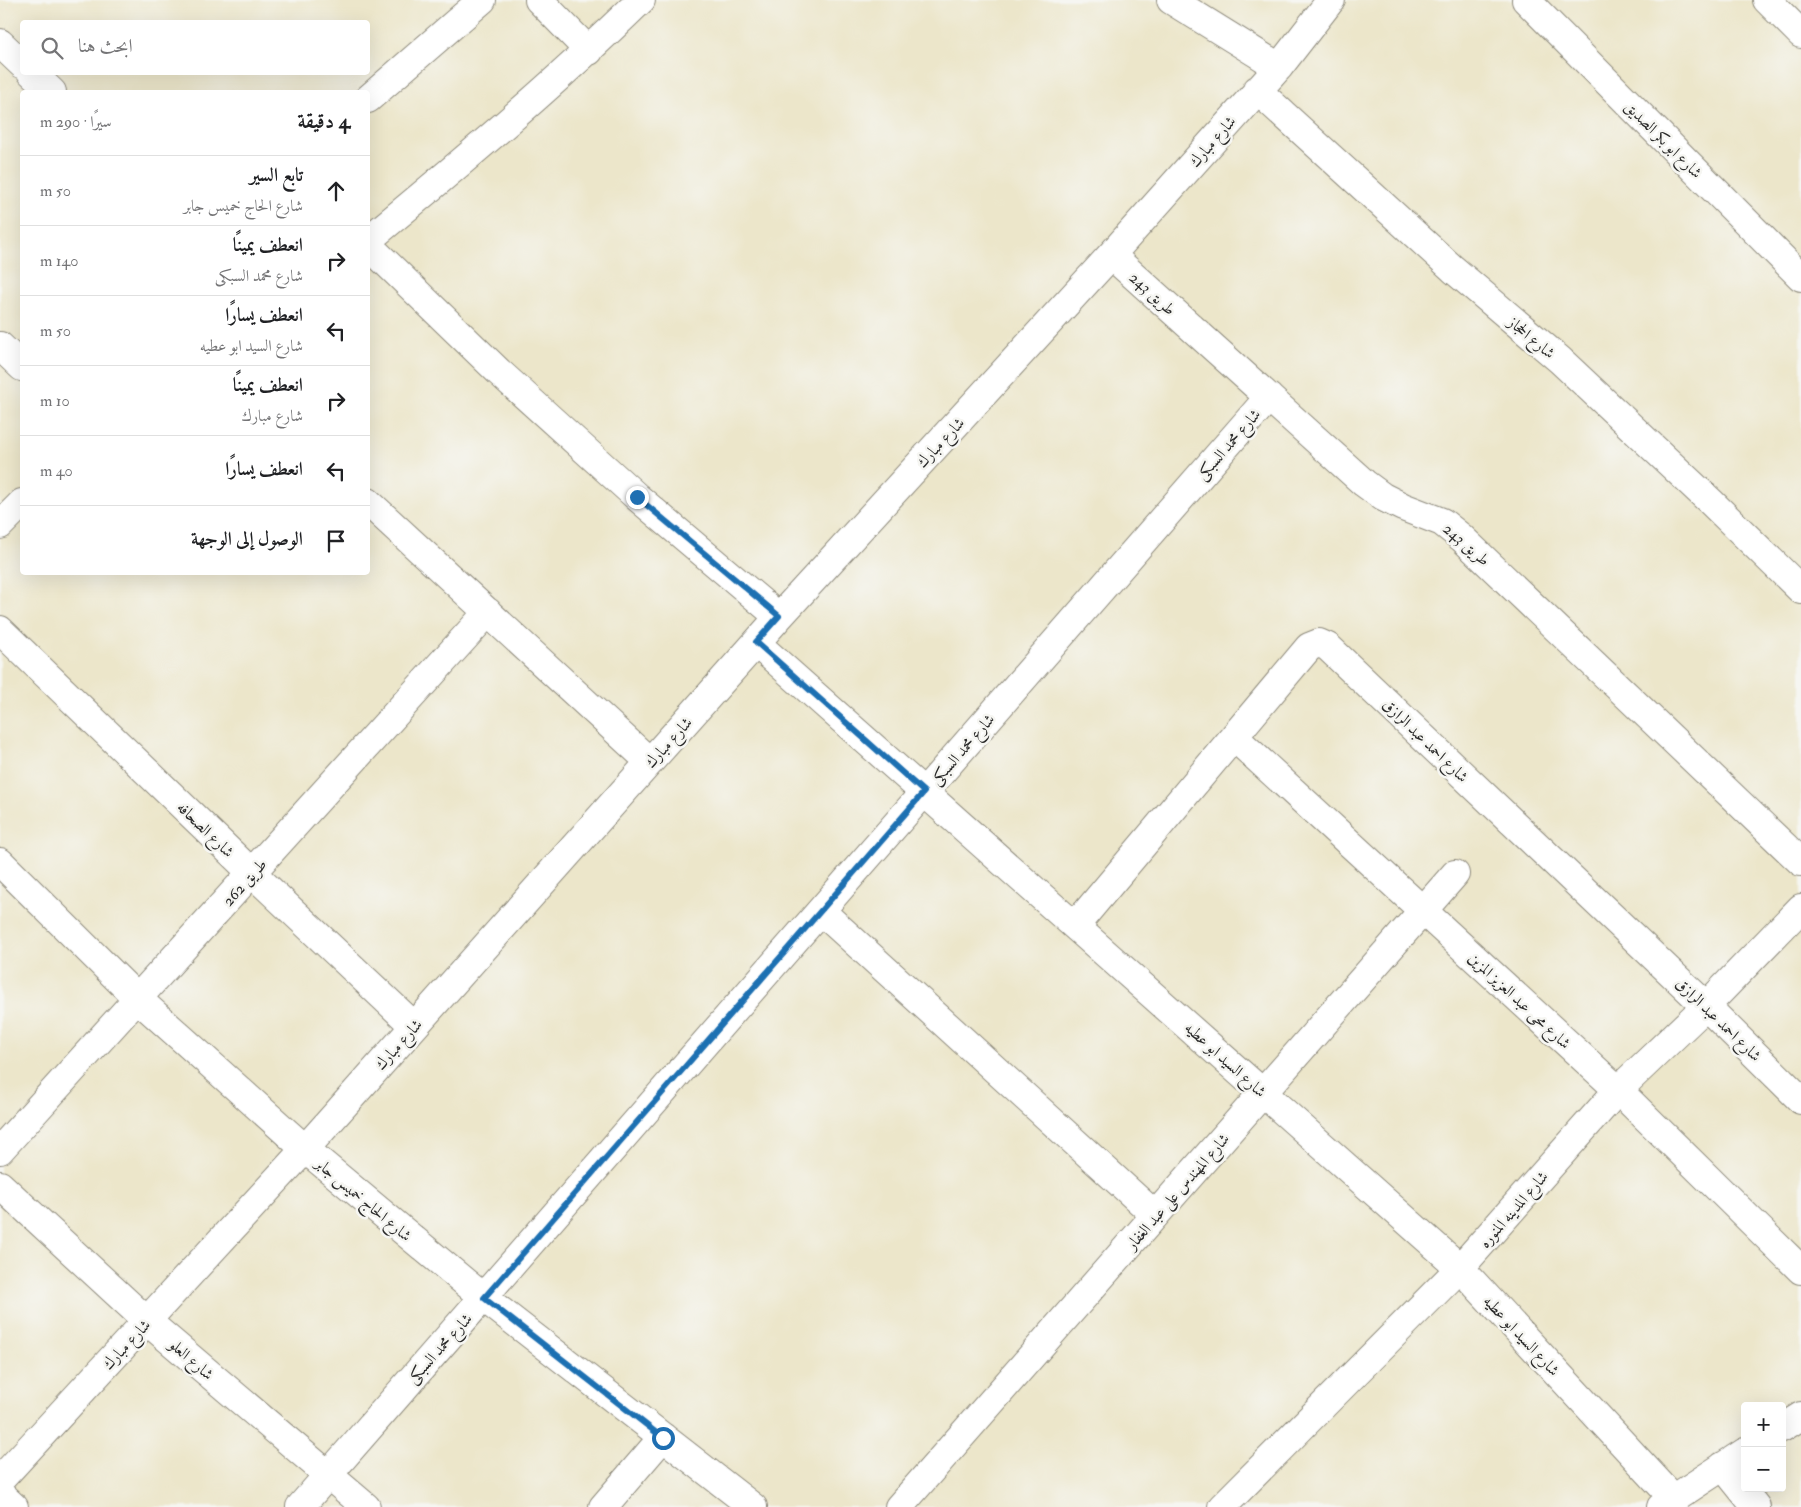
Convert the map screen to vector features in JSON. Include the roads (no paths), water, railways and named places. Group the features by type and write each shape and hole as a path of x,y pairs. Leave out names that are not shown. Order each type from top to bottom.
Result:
{"street":[{"path":"370,97 482,0"},
{"path":"539,0 589,51"},
{"path":"370,238 464,161 589,51 641,0"},
{"path":"1171,0 1279,67"},
{"name":"شارع مبارك","path":"0,1480 305,1150 779,616 1111,255 1279,67 1332,0"},
{"name":"شارع ابو بكر الصديق","path":"1526,0 1801,277"},
{"path":"1767,0 1801,34"},
{"path":"0,43 20,62"},
{"path":"34,75 50,90"},
{"name":"شارع الحجاز","path":"1257,90 1453,269 1560,360 1801,590"},
{"path":"370,247 498,372 637,497 779,616"},
{"name":"طريق 243","path":"1111,255 1364,483 1383,497 1442,522 1462,538 1801,862"},
{"path":"0,346 20,365"},
{"name":"شارع محمد السبكى","path":"300,1507 1269,397"},
{"path":"370,504 650,762"},
{"path":"0,525 20,505"},
{"name":"طريق 262","path":"0,1150 488,612"},
{"name":"شارع الصحافه","path":"0,630 414,1026"},
{"name":"شارع السيد ابو عطيه","path":"756,642 1460,1268 1667,1503"},
{"name":"شارع احمد عبد الرازق","path":"1075,926 1308,647 1319,643 1328,647 1706,1006 1801,1100"},
{"name":"شارع محى عبد العزيز المزين","path":"1234,737 1618,1090 1801,1270"},
{"name":"شارع الحاج خميس جابر","path":"0,862 138,999 305,1150 484,1298 753,1507"},
{"name":"شارع المهندس على عبد الغفار","path":"899,1507 1455,874"},
{"name":"شارع المدينه المنوره","path":"1231,1504 1460,1268 1618,1090 1706,1006 1801,908"},
{"path":"821,911 1155,1215"},
{"name":"شارع العلو","path":"0,1185 147,1320 366,1507"},
{"path":"1786,1425 1801,1416"},
{"path":"603,1507 663,1438"},
{"path":"1667,1503 1734,1459 1756,1507"},
{"path":"0,1494 14,1507"}]}
